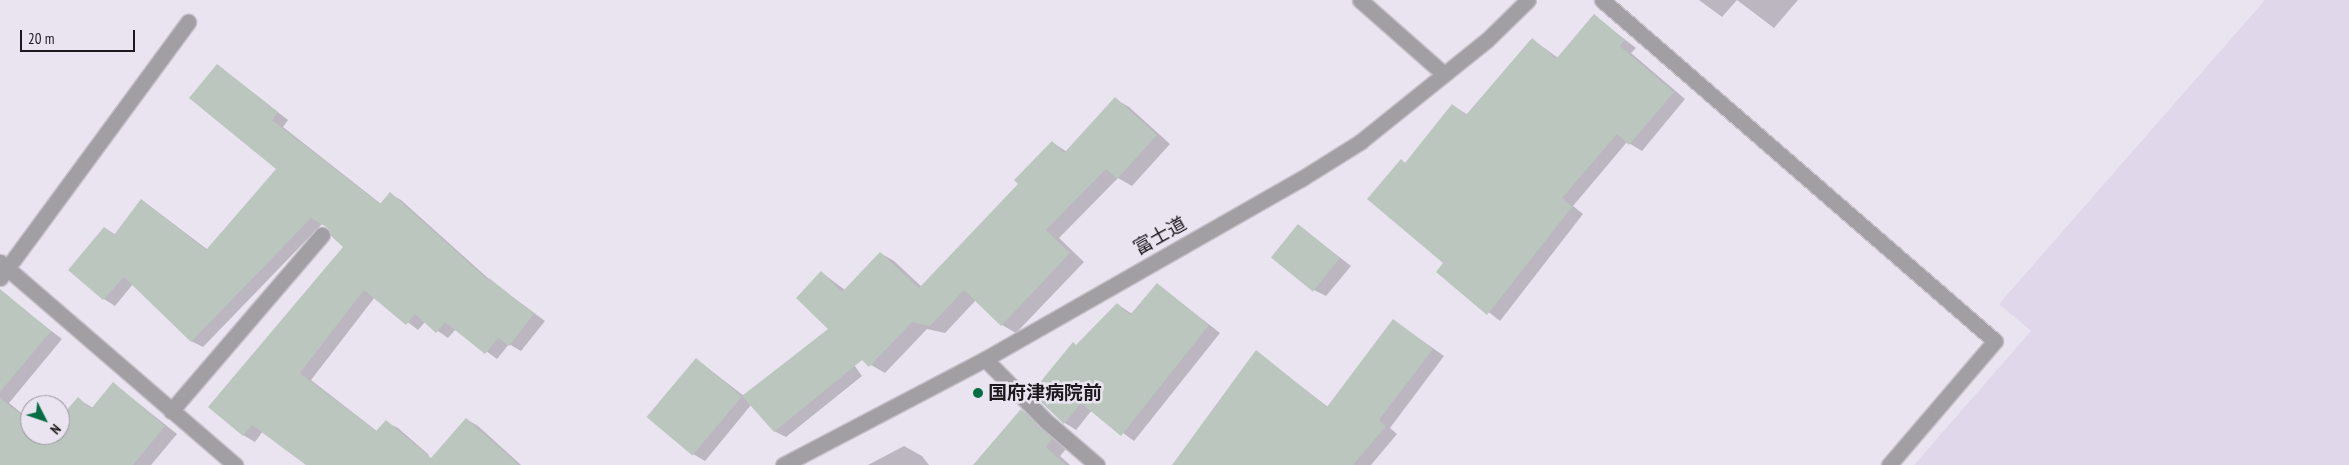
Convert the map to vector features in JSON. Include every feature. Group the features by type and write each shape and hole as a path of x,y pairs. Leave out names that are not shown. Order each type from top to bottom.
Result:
{"street":[{"path":"1360,0 1444,74"},
{"name":"富士道","path":"783,465 985,359 1301,179 1360,142 1487,40 1528,0"},
{"path":"1602,0 1995,341 1889,465"},
{"path":"188,22 3,269 235,465"},
{"path":"171,411 322,235"},
{"path":"985,359 1047,422 1097,465"}],"shaded area":[{"path":"2265,0 2349,0 2349,465 1914,465 2031,331 1999,304"}],"building":[{"path":"1594,14 1625,40 1620,46 1674,92 1629,145 1617,134 1562,198 1572,207 1487,315 1436,272 1443,263 1367,199 1401,159 1405,163 1452,104 1466,115 1532,38 1556,59"},
{"path":"217,64 278,112 272,120 380,204 390,192 488,280 489,278 534,314 509,346 498,338 485,354 445,322 436,333 415,314 406,325 364,290 300,373 376,431 386,420 431,458 466,418 519,465 306,465 252,425 243,436 208,407 343,247 331,236 328,228 311,218 191,342 124,277 103,300 68,270 104,227 114,235 141,199 206,250 276,169 189,98"},
{"path":"1115,97 1157,135 1117,179 1106,169 1046,230 1070,253 1001,326 964,290 930,326 912,322 869,367 862,360 774,432 742,396 828,329 796,298 821,271 842,292 880,252 919,288 1018,184 1014,180 1052,141 1064,153"},
{"path":"1298,224 1340,258 1313,291 1271,257"},
{"path":"1157,283 1209,325 1121,436 1081,403 1064,424 1034,395 1040,388 1037,386 1073,342 1076,345 1117,303 1130,315"},
{"path":"0,289 51,331 0,392"},
{"path":"1393,319 1433,349 1379,420 1386,426 1353,465 1172,465 1256,350 1327,407"},
{"path":"696,358 742,397 692,456 647,417"},
{"path":"113,382 165,426 133,465 0,465 0,398 20,414 20,445 70,445 70,406 78,397 91,409"},
{"path":"1021,409 1052,439 1046,447 1066,465 973,465"}],"place":[{"name":"国府津病院前","path":"978,393"}]}
